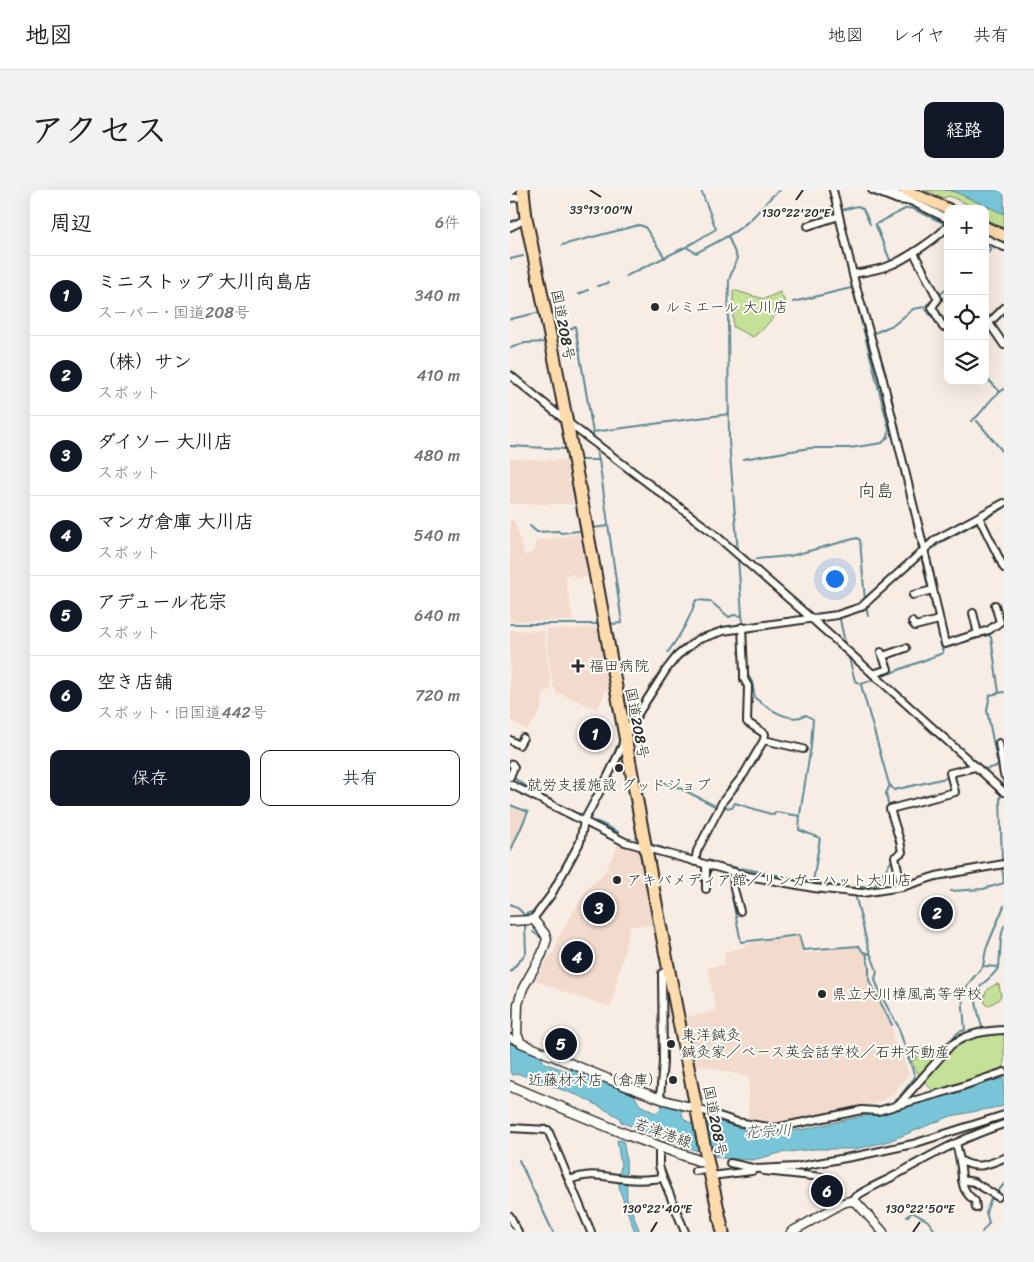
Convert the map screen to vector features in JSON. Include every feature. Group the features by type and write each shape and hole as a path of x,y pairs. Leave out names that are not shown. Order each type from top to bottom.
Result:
{"highway":[{"name":"国道208号","path":"523,194 526,219 625,734 644,847 723,1232"}],"main road":[{"path":"905,190 944,208"},
{"path":"989,229 1004,236"},
{"name":"若津港線","path":"510,1086 710,1170"}],"street":[{"path":"833,190 853,274 884,375 930,590 945,644 989,630 1000,622 995,605"},
{"path":"872,190 909,202"},
{"path":"888,190 909,202 944,217"},
{"path":"510,198 523,194"},
{"path":"808,226 840,216"},
{"path":"510,227 526,219"},
{"path":"853,274 891,265 914,253 944,231"},
{"path":"989,240 1004,247"},
{"path":"914,253 937,297 932,307 943,327"},
{"path":"1004,308 989,323 1004,345"},
{"path":"510,375 566,421 711,530 975,767 1002,787"},
{"path":"533,920 551,895 580,842 584,822 622,747 625,734 677,656 697,640 723,631 812,619 839,614 861,607 942,535 980,520 1004,503"},
{"path":"980,520 1004,568"},
{"path":"913,595 930,590"},
{"path":"972,613 978,634"},
{"path":"912,622 915,626 937,620"},
{"path":"695,862 702,842 710,830 723,802 744,774 764,740 765,734 747,722 748,686 744,679 744,627"},
{"path":"876,677 888,669 882,654 906,648"},
{"path":"510,740 519,745 523,738"},
{"path":"764,740 803,749"},
{"path":"999,743 1004,775"},
{"path":"510,777 514,767 512,764"},
{"path":"902,887 895,857 902,852 890,809 955,792 950,773 975,767"},
{"path":"510,784 625,842 733,872 814,888 855,892 902,887 936,876 1001,865"},
{"path":"706,865 706,889"},
{"path":"733,872 734,890 740,911"},
{"path":"510,921 533,920"},
{"path":"522,1043 517,1034 518,1004 523,988 542,954 546,939 545,934 533,920"},
{"path":"660,1098 663,1062 662,973 669,970"},
{"path":"895,1106 901,1102 951,1045 973,1033 1004,1030"},
{"path":"510,1038 591,1072 698,1111 737,1122 775,1128 862,1110 878,1111 948,1091 1004,1072"},
{"path":"695,1171 796,1167 862,1156 913,1144 1004,1115"},
{"path":"791,1232 850,1201 863,1191 887,1180 938,1150 1004,1124"},
{"path":"510,1128 548,1130 591,1232"},
{"path":"956,1143 966,1194 975,1201 976,1208"},
{"path":"659,1147 659,1166 685,1232"},
{"path":"960,1160 970,1166 975,1166 1004,1158"},
{"path":"730,1163 754,1170 822,1177"},
{"path":"568,1180 596,1174 627,1179 663,1178"},
{"path":"962,1180 974,1182 995,1195"},
{"path":"850,1201 857,1203 883,1232"},
{"path":"510,1216 518,1232"}],"shaded area":[{"path":"510,458 566,461 573,504 510,504"},
{"path":"510,520 514,520 525,556 534,551 536,541 579,534 588,576 574,579 573,574 565,575 573,621 510,621"},
{"name":"福田病院","path":"597,628 609,686 597,709 561,694 557,695 556,689 553,687 547,645 547,629"},
{"path":"510,630 544,631 551,689 544,693 540,712 527,730 510,720"},
{"path":"510,807 526,813 510,848"},
{"path":"618,841 627,846 628,849 640,852 654,925 630,926 611,1007 572,995 534,980 555,949 557,939 587,889 604,873 615,852"},
{"path":"798,935 803,953 858,947 867,955 871,972 870,979 893,1029 893,1041 899,1046 909,1074 893,1094 876,1103 804,1118 770,1123 758,1122 748,1119 749,1077 698,1065 695,1069 685,1017 716,1011 708,968 725,964 724,952 744,947 747,944"}],"green space":[{"path":"925,190 971,190 1004,204 1004,228 989,221 989,205 968,205 949,196 944,198"},
{"path":"733,290 764,299 780,292 786,303 763,329 753,337 733,327"},
{"path":"997,984 999,985 1001,996 988,1006 985,1003 985,994 988,989"},
{"path":"1004,1032 1004,1069 933,1091 923,1080 955,1044 964,1039"},
{"path":"921,1051 936,1056 919,1075 911,1061 918,1058"}],"water":[{"path":"945,190 1004,190 1004,214 989,207 989,205 984,205 955,192"},
{"path":"510,1043 541,1056 544,1063 567,1071 572,1069 632,1092 640,1105 655,1113 661,1109 662,1102 681,1109 683,1117 688,1122 706,1125 711,1119 754,1132 778,1133 805,1129 900,1108 1004,1078 1004,1106 951,1116 889,1141 856,1149 815,1149 780,1153 753,1160 722,1158 685,1147 621,1122 619,1117 582,1097 519,1074 512,1075 510,1072"},
{"path":"617,1140 623,1141 626,1156 627,1199 640,1232 635,1232 621,1194 618,1181 621,1166"}],"waterway":[{"path":"686,247 716,229 701,190"},
{"path":"626,276 686,247 696,253 733,233 747,223 780,190"},
{"path":"841,210 858,206 863,209 870,224"},
{"path":"890,260 876,224 905,209 911,208 944,223"},
{"path":"562,245 639,225 645,227 665,258"},
{"path":"728,236 737,258 729,280 728,320 729,441 738,553"},
{"path":"989,247 991,249 989,251"},
{"path":"510,259 523,256"},
{"path":"597,286 608,283"},
{"path":"743,459 810,448 850,448 882,443 888,437 889,429 853,289 793,302"},
{"path":"579,294 588,290"},
{"path":"938,296 944,291"},
{"path":"872,334 895,324 913,309 924,307 934,299"},
{"path":"924,307 938,324"},
{"path":"510,319 537,313"},
{"path":"557,338 575,326 594,439"},
{"path":"510,348 525,343 548,342"},
{"path":"989,380 1000,392 1004,389"},
{"path":"971,421 1000,392"},
{"path":"593,432 729,414"},
{"path":"977,421 1004,453"},
{"path":"510,446 565,449"},
{"path":"595,446 599,460"},
{"path":"580,460 599,460 622,623 610,624"},
{"path":"921,557 943,541 1004,508"},
{"path":"530,526 537,532 558,531 561,533 579,531"},
{"path":"593,528 608,526"},
{"path":"756,559 790,556 857,538 860,540 865,601"},
{"path":"918,544 919,551"},
{"path":"880,677 943,653 921,556"},
{"path":"668,652 677,640 696,600 710,601 729,617 734,615 742,616 738,557"},
{"path":"866,606 868,616"},
{"path":"839,615 846,647"},
{"path":"742,616 744,626"},
{"path":"510,624 600,624"},
{"path":"745,630 748,675 752,682 755,698 779,714 793,718 806,715 813,719 799,830 820,838 813,882"},
{"path":"942,649 988,635 991,637 999,693"},
{"path":"848,654 855,681 861,684 875,679"},
{"path":"861,685 889,784 894,790 976,771"},
{"path":"1003,787 987,710 990,695 1004,692"},
{"path":"610,763 619,742"},
{"path":"981,770 998,766"},
{"path":"514,778 535,792"},
{"path":"658,784 660,780 715,806 732,808 735,803 774,815 775,812 800,816"},
{"path":"889,809 886,793 890,785"},
{"path":"1002,792 1000,798 1002,862"},
{"path":"543,796 552,800"},
{"path":"556,803 574,813 582,814 585,812"},
{"path":"510,805 528,812 510,852"},
{"path":"591,821 598,822 618,832"},
{"path":"524,915 534,911 545,898 578,838"},
{"path":"653,845 663,848"},
{"path":"670,851 675,852"},
{"path":"825,884 849,888 875,886 894,858"},
{"path":"708,860 714,862"},
{"path":"730,866 738,868"},
{"path":"951,891 983,889 1004,883 1002,867"},
{"path":"741,868 792,878"},
{"path":"800,880 821,883"},
{"path":"855,894 868,947 877,971 875,980 898,1026 915,1077 900,1096"},
{"path":"732,897 741,942 799,935 803,950 859,946 863,952 870,954"},
{"path":"510,904 518,908 525,919"},
{"path":"998,967 983,966 986,949 1004,906"},
{"path":"510,972 526,953 525,924"},
{"path":"982,1027 976,1000 977,991 999,965 1001,936 1004,926"},
{"path":"533,932 543,939"},
{"path":"866,953 869,980 892,1025"},
{"path":"908,1059 916,1056 916,1051 919,1047 937,1053 959,1032 965,1030 962,995 983,966"},
{"path":"519,1160 553,1232"},
{"path":"982,1232 989,1223 986,1212 990,1201 1004,1184"},
{"path":"907,1217 912,1212 928,1221 936,1232"}],"place":[{"name":"ルミエール 大川店","path":"655,307"},
{"name":"福田病院","path":"578,666"},
{"name":"ミニストップ 大川向島店","path":"595,734"},
{"name":"就労支援施設 グッドジョブ","path":"619,768"},
{"name":"アキバメディア館／リンガーハット大川店","path":"617,880"},
{"name":"ダイソー 大川店","path":"599,908"},
{"name":"（株）サン","path":"937,913"},
{"name":"マンガ倉庫 大川店","path":"577,957"},
{"name":"県立大川樟風高等学校","path":"822,994"},
{"name":"アデュール花宗","path":"561,1044"},
{"name":"東洋鍼灸 鍼灸家／ベース英会話学校／石井不動産","path":"671,1044"},
{"name":"近藤材木店（倉庫）","path":"673,1080"},
{"name":"空き店舗","path":"827,1191"}],"district":[{"name":"向島","path":"876,491"}],"water label":[{"name":"花宗川","path":"768,1131"}]}
